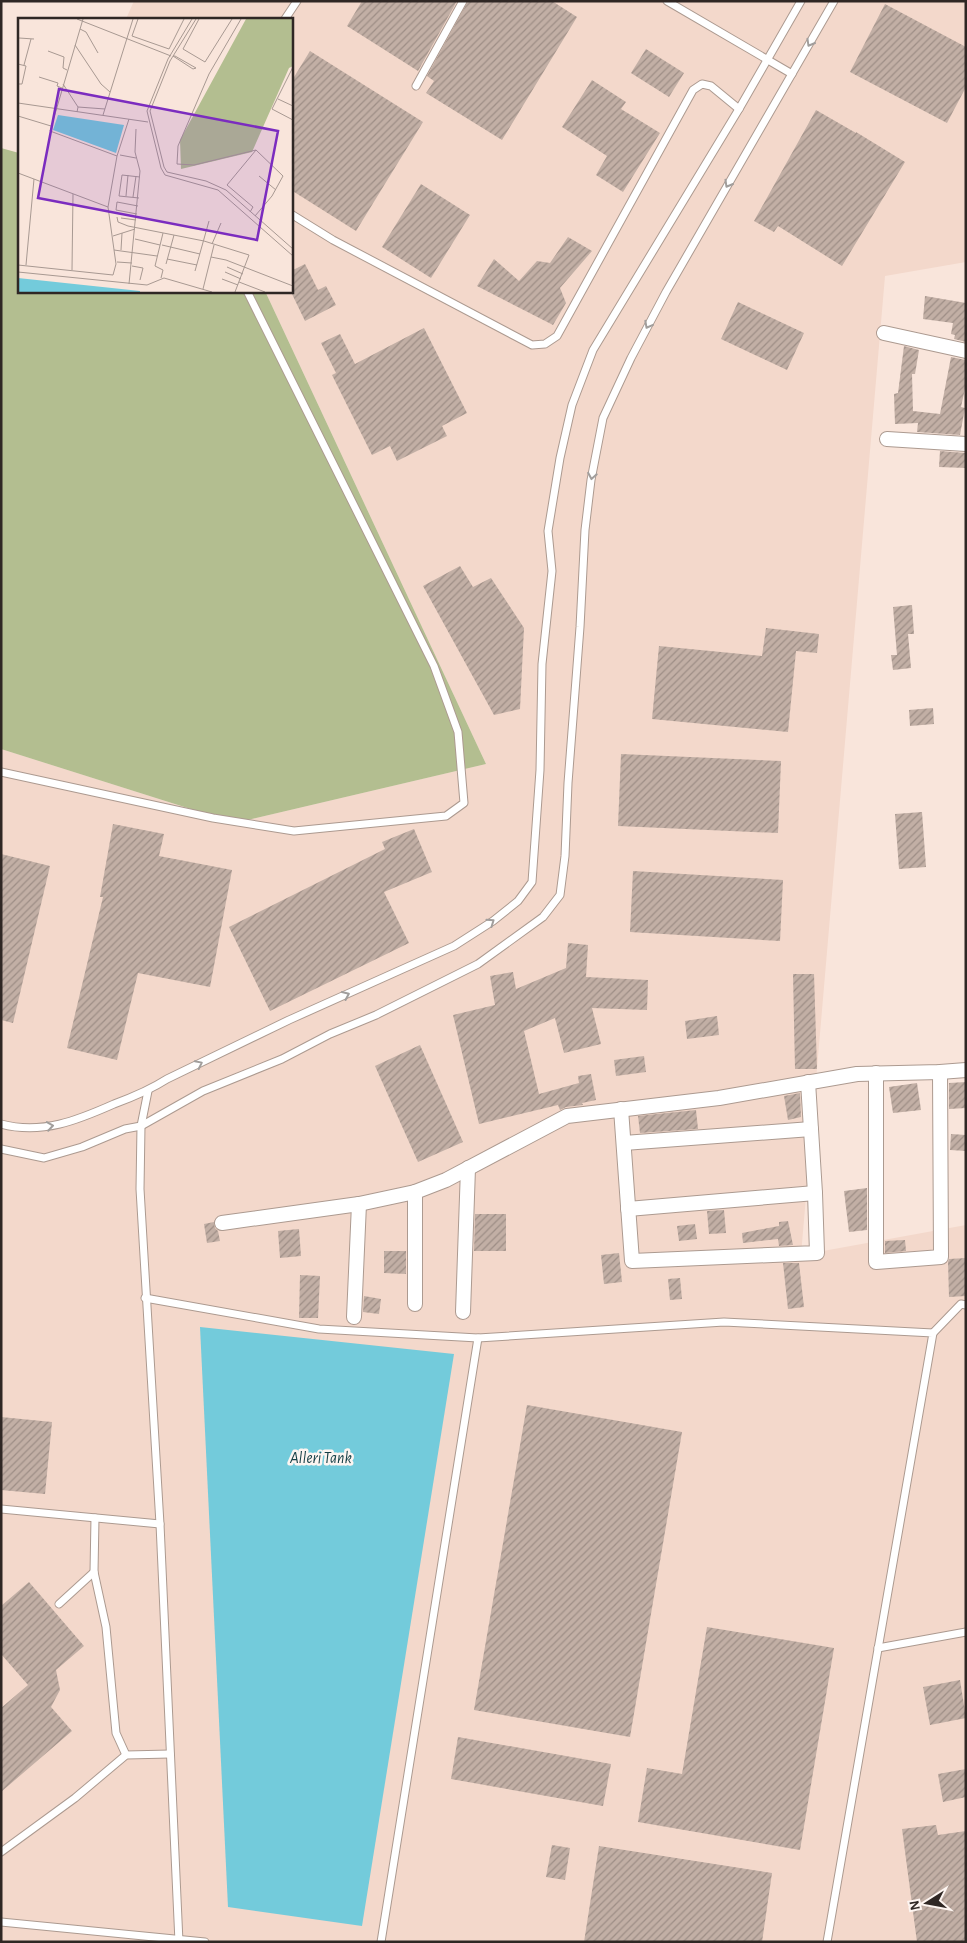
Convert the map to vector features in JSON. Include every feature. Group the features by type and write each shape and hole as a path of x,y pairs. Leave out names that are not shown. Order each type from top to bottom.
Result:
{"street":[{"path":"884,333 966,351"},
{"path":"887,439 966,444"},
{"path":"222,1223 359,1204 415,1192 446,1180 567,1116 719,1098 857,1074 966,1070"},
{"path":"876,1073 876,1262 942,1257 940,1072"},
{"path":"621,1109 632,1261 816,1253 815,1193 808,1082"},
{"path":"624,1143 811,1129"},
{"path":"463,1312 468,1168"},
{"path":"415,1192 416,1304"},
{"path":"628,1209 815,1193"},
{"path":"354,1317 359,1204"}],"lane":[{"path":"286,18 297,1"},
{"path":"416,86 463,1"},
{"path":"667,1 792,74"},
{"path":"1,1124 45,1128 82,1119 148,1091 167,1079 289,1020 454,946 493,921 518,901 532,882 540,770 542,664 552,571 548,531 560,458 572,405 593,350 739,109 801,1"},
{"path":"1,1149 44,1158 82,1147 124,1129 141,1126 203,1091 282,1059 330,1034 376,1015 478,964 543,917 560,895 565,856 585,530 591,480 603,418 631,358 666,292 834,1"},
{"path":"292,215 333,240 532,345 546,344 557,336 693,90 702,84 711,86 739,109"},
{"path":"1,772 213,818 294,831 446,816 464,803 458,732 434,666 247,292"},
{"path":"148,1091 141,1126 140,1190 160,1524 179,1941"},
{"path":"145,1298 318,1329 478,1338 724,1322 933,1333"},
{"path":"827,1942 933,1333 961,1304 966,1305"},
{"path":"381,1942 478,1338"},
{"path":"1,1509 160,1524"},
{"path":"95,1518 94,1572 106,1628 116,1733 126,1755"},
{"path":"59,1604 94,1572"},
{"path":"878,1648 966,1632"},
{"path":"1,1852 75,1798 126,1755 170,1754"},
{"path":"1,1922 179,1941 205,1942"}],"shaded area":[{"path":"134,1 966,1 966,262 885,276 801,1255 966,1225 966,1942 1,1942 1,749 235,823 486,764 265,292 292,292 292,18 126,18"}],"green space":[{"path":"1,148 18,153 18,292 265,292 486,764 235,823 1,749"}],"water":[{"name":"Alleri Tank","path":"200,1327 454,1354 362,1926 228,1907"}],"building":[{"path":"362,1 457,1 418,71 347,26"},
{"path":"468,1 552,1 577,17 502,140 426,93 434,81 427,76"},
{"path":"885,4 966,47 966,87 947,123 850,72"},
{"path":"646,49 684,73 669,97 631,73"},
{"path":"310,51 423,122 356,231 292,191 292,80"},
{"path":"592,80 626,102 621,109 660,133 623,192 596,175 607,156 562,127"},
{"path":"816,110 905,162 842,266 778,226 774,232 754,221"},
{"path":"421,184 470,215 431,278 382,247"},
{"path":"568,237 592,251 560,288 566,303 553,325 477,286 494,259 519,281 537,261 550,263"},
{"path":"305,264 318,290 326,286 336,305 305,321 291,292 292,270"},
{"path":"925,296 966,303 966,342 954,339 955,335 951,334 953,323 923,319"},
{"path":"738,302 804,333 787,370 721,339"},
{"path":"424,328 467,413 442,426 447,436 397,461 390,446 372,455 332,375 336,373 321,343 340,334 355,364"},
{"path":"904,346 919,350 915,374 912,374 913,411 940,414 951,357 966,360 966,384 961,407 965,408 960,435 917,432 918,423 895,424 894,394 898,393"},
{"path":"940,451 966,453 966,468 939,467"},
{"path":"460,566 473,587 491,578 524,628 520,709 494,715 423,586"},
{"path":"912,605 914,634 908,634 911,668 893,670 891,655 897,655 893,607"},
{"path":"766,628 819,634 817,653 796,651 788,732 652,719 659,646 762,656"},
{"path":"933,708 934,724 910,726 909,710"},
{"path":"621,754 781,761 778,833 618,826"},
{"path":"922,812 926,867 899,869 895,814"},
{"path":"113,824 164,834 159,856 232,870 210,987 138,973 117,1060 67,1048 103,897 100,897"},
{"path":"414,829 432,872 384,892 409,943 270,1011 229,927 385,849 382,842"},
{"path":"1,854 50,866 13,1023 1,1020"},
{"path":"633,871 783,880 780,941 630,932"},
{"path":"568,943 588,945 586,977 648,980 647,1010 592,1008 601,1044 564,1053 555,1018 524,1031 539,1094 579,1083 578,1076 591,1074 596,1100 560,1110 558,1105 479,1124 453,1015 495,1005 490,976 513,972 516,989 566,968"},
{"path":"793,974 814,974 817,1069 795,1069"},
{"path":"717,1016 719,1035 687,1039 685,1021"},
{"path":"420,1045 463,1142 418,1162 375,1066"},
{"path":"644,1056 646,1072 616,1076 614,1060"},
{"path":"966,1082 966,1108 949,1109 949,1083"},
{"path":"917,1083 921,1110 893,1113 889,1087"},
{"path":"800,1093 801,1117 788,1120 784,1096"},
{"path":"696,1110 698,1129 640,1133 638,1116"},
{"path":"951,1134 966,1135 966,1151 950,1150"},
{"path":"867,1188 867,1230 849,1232 844,1191"},
{"path":"724,1210 726,1233 709,1234 707,1211"},
{"path":"475,1214 506,1214 506,1251 474,1251"},
{"path":"788,1221 793,1245 779,1246 778,1239 743,1243 742,1233 779,1226 779,1222"},
{"path":"214,1222 220,1241 207,1243 204,1224"},
{"path":"695,1224 697,1239 679,1241 677,1226"},
{"path":"299,1229 301,1256 280,1258 278,1231"},
{"path":"905,1240 906,1251 885,1253 885,1241"},
{"path":"384,1251 406,1251 406,1274 384,1273"},
{"path":"619,1253 622,1282 604,1284 601,1255"},
{"path":"966,1258 966,1296 949,1297 949,1259"},
{"path":"783,1263 799,1263 804,1307 788,1309"},
{"path":"300,1275 320,1276 318,1318 299,1318"},
{"path":"680,1278 682,1299 670,1300 668,1279"},
{"path":"364,1296 381,1299 379,1314 363,1312"},
{"path":"527,1405 682,1432 630,1737 474,1710"},
{"path":"1,1417 52,1422 45,1494 1,1490"},
{"path":"29,1582 84,1646 56,1670 60,1690 51,1707 72,1731 1,1792 1,1708 28,1685 1,1654 1,1606"},
{"path":"707,1627 834,1648 800,1850 638,1822 647,1768 682,1774"},
{"path":"960,1680 966,1718 930,1725 923,1687"},
{"path":"458,1737 611,1764 603,1806 451,1779"},
{"path":"966,1769 966,1797 943,1802 938,1774"},
{"path":"936,1825 938,1835 966,1831 966,1942 917,1942 902,1829"},
{"path":"552,1845 570,1848 565,1880 546,1877"},
{"path":"599,1846 772,1873 762,1942 584,1942"}]}
